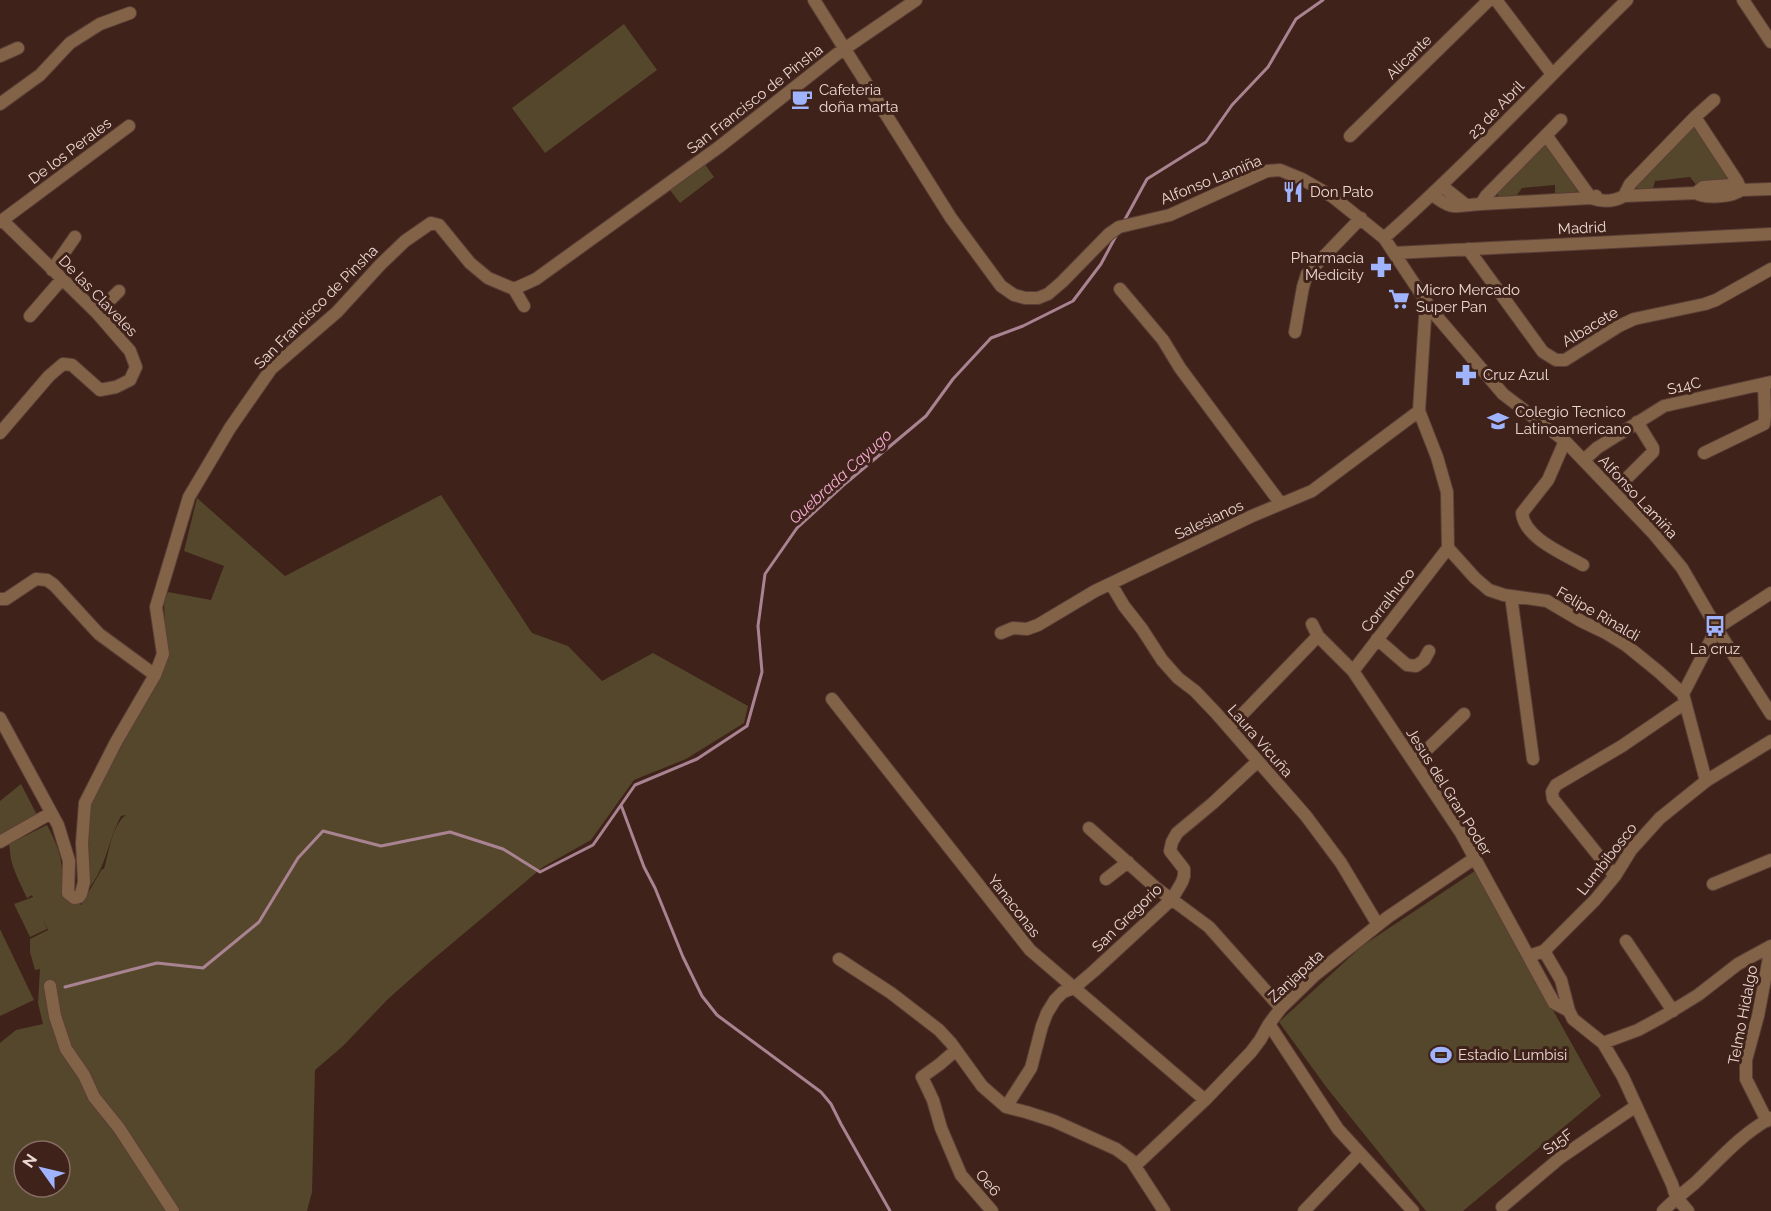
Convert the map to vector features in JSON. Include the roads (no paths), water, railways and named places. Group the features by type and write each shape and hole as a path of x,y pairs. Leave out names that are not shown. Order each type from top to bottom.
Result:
{"street":[{"name":"Alfonso Lamiña","path":"814,0 951,219 1001,286 1014,295 1038,298 1048,294 1109,234 1123,225 1170,215 1267,171 1280,170 1302,179 1333,197 1384,238 1426,302 1503,394 1565,441 1653,533 1682,568 1716,628 1771,714"},
{"name":"San Francisco de Pinsha","path":"51,813 62,837 69,861 71,894 79,897 84,882 82,843 85,803 163,654 156,607 189,497 230,428 271,369 337,312 405,241 431,223 439,225 470,263 488,278 514,289 536,279 719,147 845,50 916,0"},
{"name":"Alicante","path":"1350,136 1489,0"},
{"path":"1496,0 1552,74"},
{"name":"23 de Abril","path":"1384,238 1438,190 1627,0"},
{"path":"1743,0 1771,42"},
{"path":"0,104 40,75 70,43 100,24 130,13"},
{"path":"0,56 18,48"},
{"path":"1624,196 1630,184 1714,100"},
{"path":"1695,117 1741,190"},
{"path":"1481,204 1486,196 1561,120"},
{"name":"De los Perales","path":"1,221 129,126"},
{"path":"1546,135 1591,198"},
{"path":"1438,190 1450,206 1458,208 1466,205 1591,198 1600,194 1617,192 1624,196 1696,193 1703,187 1732,185 1741,190 1771,189"},
{"path":"1295,332 1307,274 1361,218"},
{"name":"De las Claveles","path":"0,433 49,376 63,364 72,365 100,390 116,387 130,380 136,367 130,351 97,313 1,221"},
{"name":"Madrid","path":"1394,253 1771,234"},
{"path":"52,270 75,237"},
{"name":"Albacete","path":"1467,249 1543,352 1556,360 1565,360 1618,326 1634,319 1716,300 1771,269"},
{"path":"30,316 62,279"},
{"path":"514,289 524,306"},
{"path":"1120,289 1164,340 1180,368 1281,504"},
{"path":"97,313 119,291"},
{"path":"1426,302 1419,411 1437,457 1447,492 1448,548"},
{"path":"1704,453 1764,423 1767,383"},
{"name":"S14C","path":"1584,460 1598,448 1664,406 1767,383"},
{"name":"Salesianos","path":"1001,633 1013,628 1027,629 1038,625 1095,591 1312,491 1419,411"},
{"path":"1628,477 1653,452 1653,448 1637,422"},
{"path":"1565,441 1548,480 1522,513 1522,518 1538,540 1583,565"},
{"name":"Felipe Rinaldi","path":"1448,548 1489,590 1546,601 1606,633 1627,646 1659,672 1684,698"},
{"name":"Corralhuco","path":"1353,671 1448,548"},
{"path":"0,599 6,599 36,579 47,580 99,634 154,675"},
{"name":"Laura Vicuña","path":"1111,584 1162,660 1229,728 1306,816 1334,854 1378,925"},
{"path":"1615,876 1553,799 1552,792 1556,785 1622,746 1684,698 1716,628 1771,593"},
{"path":"1511,596 1533,759"},
{"name":"Jesus del Gran Poder","path":"1229,728 1315,630 1353,671 1461,833 1554,1003 1569,1011 1573,1019 1603,1042 1623,1077 1676,1197 1688,1211"},
{"path":"1377,639 1407,665 1416,666 1424,660 1429,651"},
{"path":"1684,698 1706,781"},
{"name":"Yanaconas","path":"832,699 1030,950 1205,1100"},
{"path":"1414,762 1464,714"},
{"path":"0,718 51,813 0,842"},
{"name":"Lumbibosco","path":"1528,956 1544,951 1595,900 1615,876 1631,850 1660,818 1706,781 1771,741"},
{"name":"San Gregorio","path":"1006,1107 1031,1068 1042,1026 1055,1000 1094,971 1172,899 1184,876 1184,869 1170,851 1177,833 1258,761"},
{"path":"1089,828 1155,887 1209,927 1281,1008"},
{"name":"Zanjapata","path":"1135,1166 1205,1100 1251,1052 1281,1008 1316,975 1378,925 1475,858"},
{"path":"1713,884 1771,860"},
{"path":"1106,879 1128,862"},
{"path":"1626,941 1673,1011"},
{"path":"1603,1042 1638,1030 1673,1011 1738,964 1771,947"},
{"name":"Telmo Hidalgo","path":"1769,1119 1746,1079 1746,1060 1758,1016 1771,947"},
{"path":"1544,951 1561,980 1569,1011"},
{"path":"838,959 916,1011 939,1030 982,1086 1006,1107 1054,1121 1116,1149 1131,1160 1164,1211"},
{"path":"50,986 55,1016 66,1049 84,1075 94,1097 119,1128 173,1211"},
{"path":"1269,1024 1338,1129 1413,1211"},
{"name":"Oe6","path":"956,1050 922,1077 961,1175 992,1211"},
{"name":"S15F","path":"1502,1207 1560,1158 1636,1106"},
{"path":"1663,1211 1729,1149 1769,1119"},
{"path":"1304,1211 1359,1154"}],"waterway":[{"name":"Quebrada Cayugo","path":"1123,223 1147,179 1206,142 1232,105 1268,67 1296,19 1323,0"},
{"name":"Quebrada Cayugo","path":"65,987 157,963 203,968 259,922 298,858 323,831 381,846 450,832 503,849 540,872 593,845 635,785 697,759 747,726 762,672 758,626 765,574 797,528 846,483 926,416 953,379 991,338 1023,326 1073,301 1101,264 1117,234"},
{"path":"621,805 644,867 702,996 717,1015 821,1092 831,1104 890,1211"}],"place":[{"name":"Cafeteria doña marta","path":"802,99"},
{"name":"Don Pato","path":"1293,192"},
{"name":"Pharmacia Medicity","path":"1381,267"},
{"name":"Micro Mercado Super Pan","path":"1399,299"},
{"name":"Cruz Azul","path":"1466,375"},
{"name":"Colegio Tecnico Latinoamericano","path":"1498,421"},
{"name":"La cruz","path":"1715,626"},
{"name":"Estadio Lumbisi","path":"1441,1055"}]}
